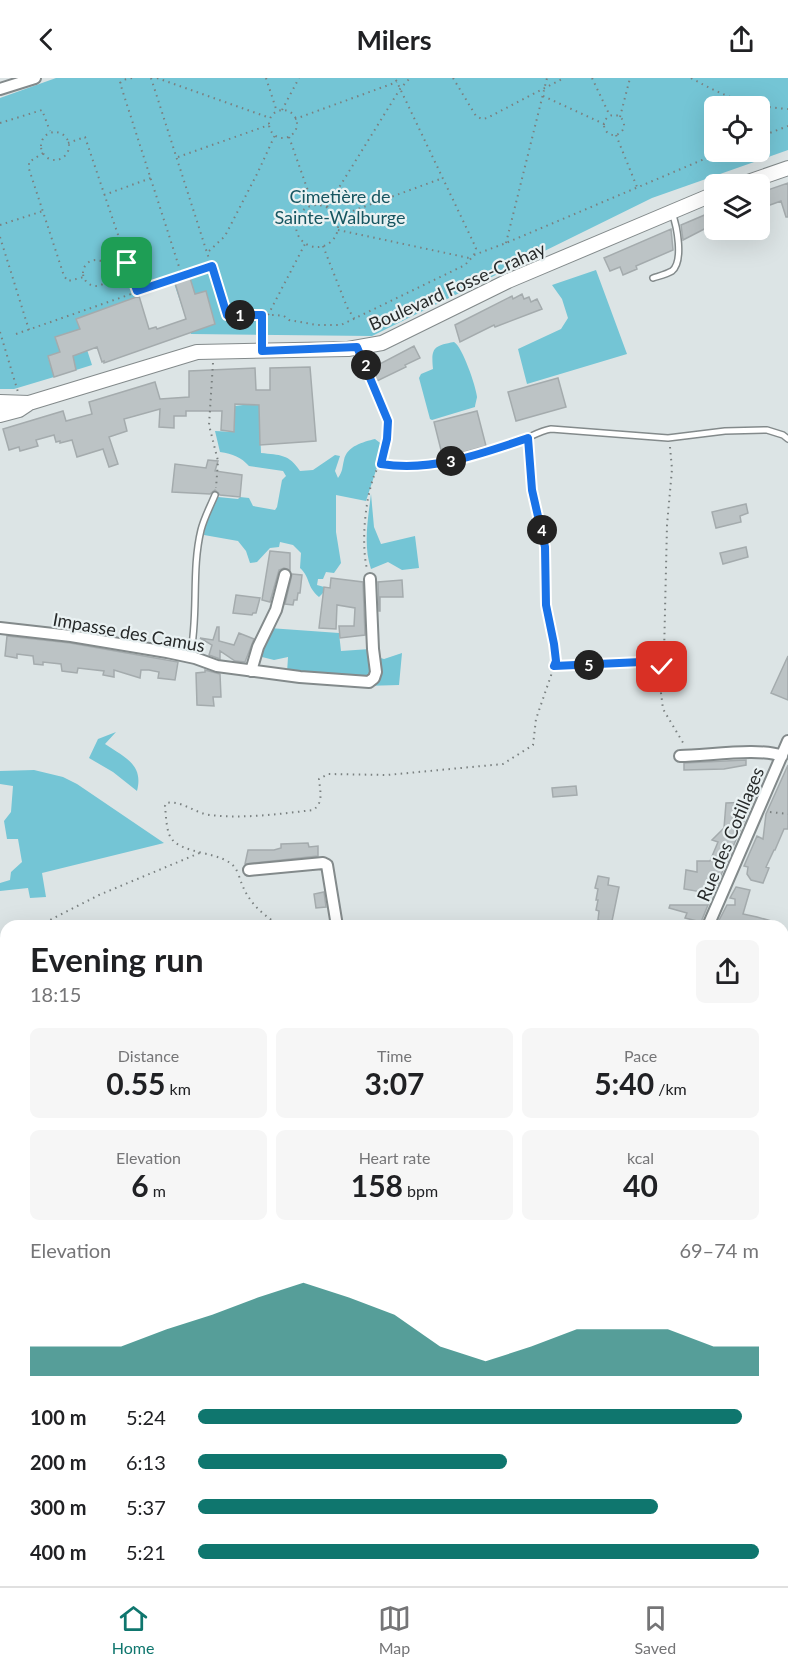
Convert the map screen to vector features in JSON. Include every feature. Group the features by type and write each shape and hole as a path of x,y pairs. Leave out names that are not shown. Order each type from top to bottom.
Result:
{"street":[{"path":"0,89 35,78"},
{"path":"770,174 788,168"},
{"name":"Boulevard Fosse-Crahay","path":"0,415 19,410 30,403 196,352 357,347 382,343 508,281 704,198"},
{"name":"Boulevard Fosse-Crahay","path":"0,402 30,403"},
{"path":"251,671 258,647 276,610 285,575"},
{"name":"Impasse des Camus","path":"0,628 71,636 190,657 217,666 251,671 369,682 374,678 376,672 370,579"},
{"name":"Rue des Cotillages","path":"711,920 788,741"},
{"name":"Rue des Cotillages","path":"686,756 767,752 782,756"},
{"path":"249,870 323,863 327,865 336,920"}],"lane":[{"path":"653,278 672,271 677,263 677,232 672,211"},
{"path":"444,463 528,438 540,431 568,429 600,434 668,438 725,431 767,430 788,439"},
{"path":"190,657 194,636 199,538 215,495"}],"path":[{"path":"132,78 120,83 182,276"},
{"path":"151,78 227,315 284,316 289,320 317,325 341,325 465,264 474,255 704,159"},
{"path":"157,78 270,118"},
{"path":"266,78 277,112"},
{"path":"282,110 299,78"},
{"path":"327,207 400,89 410,78"},
{"path":"453,78 476,116 482,119 564,78"},
{"path":"506,243 547,78"},
{"path":"592,78 610,116"},
{"path":"543,96 604,124 608,133 616,135 621,133 624,125 620,117 630,78"},
{"path":"691,78 720,93 749,104 788,109"},
{"path":"295,119 396,80 476,248 474,255"},
{"path":"0,123 42,110 51,132"},
{"path":"288,111 295,119 294,132 289,136 282,138 271,132 270,118 277,112 288,111"},
{"path":"610,116 620,117"},
{"path":"604,124 610,116"},
{"path":"177,158 269,125"},
{"path":"770,133 788,126"},
{"path":"43,153 54,159 60,158 68,149 68,143 62,134 51,132"},
{"path":"43,153 42,141 51,132"},
{"path":"208,252 225,236 275,135"},
{"path":"616,135 637,188"},
{"path":"289,136 313,205"},
{"path":"68,143 85,137 137,291"},
{"path":"43,153 29,162 29,169 64,276 68,281 84,277"},
{"path":"104,195 151,178"},
{"path":"336,217 443,178"},
{"path":"313,205 327,207 336,217 338,230 330,243 323,246 305,244 300,239 296,225 301,212 313,205"},
{"path":"0,225 43,211"},
{"path":"338,230 469,258"},
{"path":"0,237 29,330"},
{"path":"268,315 305,244"},
{"path":"323,246 347,307 355,320"},
{"path":"92,260 102,261 109,269 108,279 100,285 90,285 84,277 84,267 92,260"},
{"path":"109,269 127,263"},
{"path":"16,334 212,266"},
{"path":"262,315 262,351"},
{"path":"0,332 18,392"},
{"path":"357,347 388,421 387,439 381,464 374,477 366,519 366,564 370,579"},
{"path":"214,351 209,425 218,461 215,495"},
{"path":"271,920 245,894 236,867 228,861 174,841 169,835 166,803 178,802 196,812 211,815 292,813 313,810 321,802 319,779 328,774 387,775 503,764 532,745 536,719 556,661 546,605 545,547 532,490 528,438"},
{"path":"668,438 672,470 666,525 661,693 663,709 686,756"},
{"path":"381,464 398,466 444,463"},
{"path":"554,666 663,661"},
{"path":"759,810 788,814"},
{"path":"50,920 99,895 202,852"}],"green space":[{"name":"Cimetière de Sainte-Walburge","path":"56,78 788,78 788,150 770,156 770,96 704,96 704,162 754,162 720,174 704,174 704,180 652,198 372,336 191,334 174,283 77,319 92,365 76,370 72,354 54,354 48,357 54,377 14,389 0,389 0,98"},
{"path":"596,270 627,354 527,384 518,349 561,329 568,318 562,299 552,285"},
{"path":"454,342 465,358 471,376 477,397 475,407 432,420 419,378 421,374 433,369 432,356 435,349"},
{"path":"259,405 261,453 288,458 300,471 313,470 335,455 340,456 335,471 338,478 346,455 352,448 375,439 384,446 366,501 336,495 336,532 341,563 334,573 326,572 323,579 318,579 317,585 324,587 319,597 300,568 301,553 293,545 280,542 279,547 270,548 257,562 250,563 246,551 238,541 204,535 205,524 218,497 249,498 253,506 275,510 277,507 282,480 286,476 283,471 249,466 236,456 220,452 215,431 234,432 235,406"},
{"path":"371,494 374,527 381,544 415,536 419,568 402,570 388,562 371,569 367,541"},
{"path":"269,628 339,633 341,651 370,649 371,673 365,678 287,673 288,657 274,660 258,656"},
{"path":"402,653 399,685 364,686 369,685 377,657 384,659"},
{"path":"116,732 105,744 131,762 138,774 137,791 113,772 89,758 98,739"},
{"path":"34,770 63,777 77,784 164,843 42,873 46,897 30,898 28,888 0,891 0,883 10,880 11,872 22,862 18,839 7,839 4,821 11,812 13,786 0,784 0,771"}],"building":[{"path":"788,183 788,217 786,217 781,201 770,205 770,189"},
{"path":"704,215 704,229 683,240 681,225"},
{"path":"671,229 673,250 636,266 637,269 623,275 620,267 610,271 604,258"},
{"path":"190,278 195,294 206,291 215,324 104,363 97,347 73,356 76,370 54,377 48,356 60,352 55,337 80,329 76,319 139,296 149,329 156,327 157,329 186,319 175,283"},
{"path":"522,294 524,299 529,297 531,302 537,299 542,309 495,327 494,325 460,342 455,325 512,296 513,299"},
{"path":"414,346 420,358 377,381 372,368"},
{"path":"310,367 316,441 260,445 259,405 235,404 234,432 221,430 222,411 186,411 186,416 174,416 174,428 159,427 160,409 124,419 127,431 109,437 118,464 109,467 103,449 77,457 72,440 56,442 54,435 36,440 38,446 20,451 19,447 9,450 3,429 63,411 66,421 92,414 89,402 155,382 160,399 189,397 189,371 255,368 256,390 270,390 270,368"},
{"path":"558,378 566,407 516,421 508,392"},
{"path":"477,411 486,446 443,458 434,422"},
{"path":"208,460 218,461 215,471 242,475 240,497 220,495 215,490 210,494 172,492 175,464 206,468"},
{"path":"746,504 748,513 740,516 741,522 716,528 712,512"},
{"path":"746,547 748,557 723,564 720,553"},
{"path":"270,551 290,553 290,570 284,568 279,570 270,602 262,600"},
{"path":"292,574 302,575 300,593 293,605 285,604"},
{"path":"331,578 363,582 365,635 340,638 339,626 354,626 355,608 337,605 336,629 319,628 324,587 330,588"},
{"path":"402,580 403,597 380,597 379,611 378,582"},
{"path":"236,595 260,598 256,613 252,615 233,613"},
{"path":"217,627 219,627 219,641 234,645 239,633 254,639 245,662 235,661 220,651 220,659 209,655 212,645 200,638 213,640"},
{"path":"7,636 70,643 178,662 175,680 158,678 159,672 149,670 141,670 140,678 114,670 114,677 103,675 104,671 78,668 77,673 62,671 61,664 43,662 43,665 34,664 33,656 17,654 17,658 5,656"},
{"path":"788,656 788,700 771,693"},
{"path":"205,670 220,674 221,697 213,697 214,706 197,705 196,673 205,672"},
{"path":"746,760 746,765 724,769 684,770 684,763"},
{"path":"788,765 788,829 784,829 766,867 769,868 763,883 751,880 747,874 748,867 744,866 757,836 763,839 766,814"},
{"path":"576,786 577,795 553,797 552,788"},
{"path":"752,802 713,894 684,889 686,870 697,872 697,861 710,861 718,842 712,840 724,828 726,803"},
{"path":"308,843 309,847 318,846 318,856 245,864 248,850 274,850 281,848 281,844"},
{"path":"598,876 609,878 608,885 619,887 612,920 598,920 599,911 596,910 598,900 596,900 598,889 595,888"},
{"path":"736,887 750,890 743,914 768,920 719,920 727,905 735,905 735,899 730,898"},
{"path":"324,892 326,907 316,908 314,894"},
{"path":"670,905 708,905 702,920 685,918 687,913 669,908"}],"route":[{"path":"127,263 137,291 212,266 227,315 262,315 262,351 357,347 368,368 388,421 387,439 381,464 398,466 444,463 528,438 532,490 545,547 546,605 554,644 556,661 554,666 663,661 662,667"}]}
